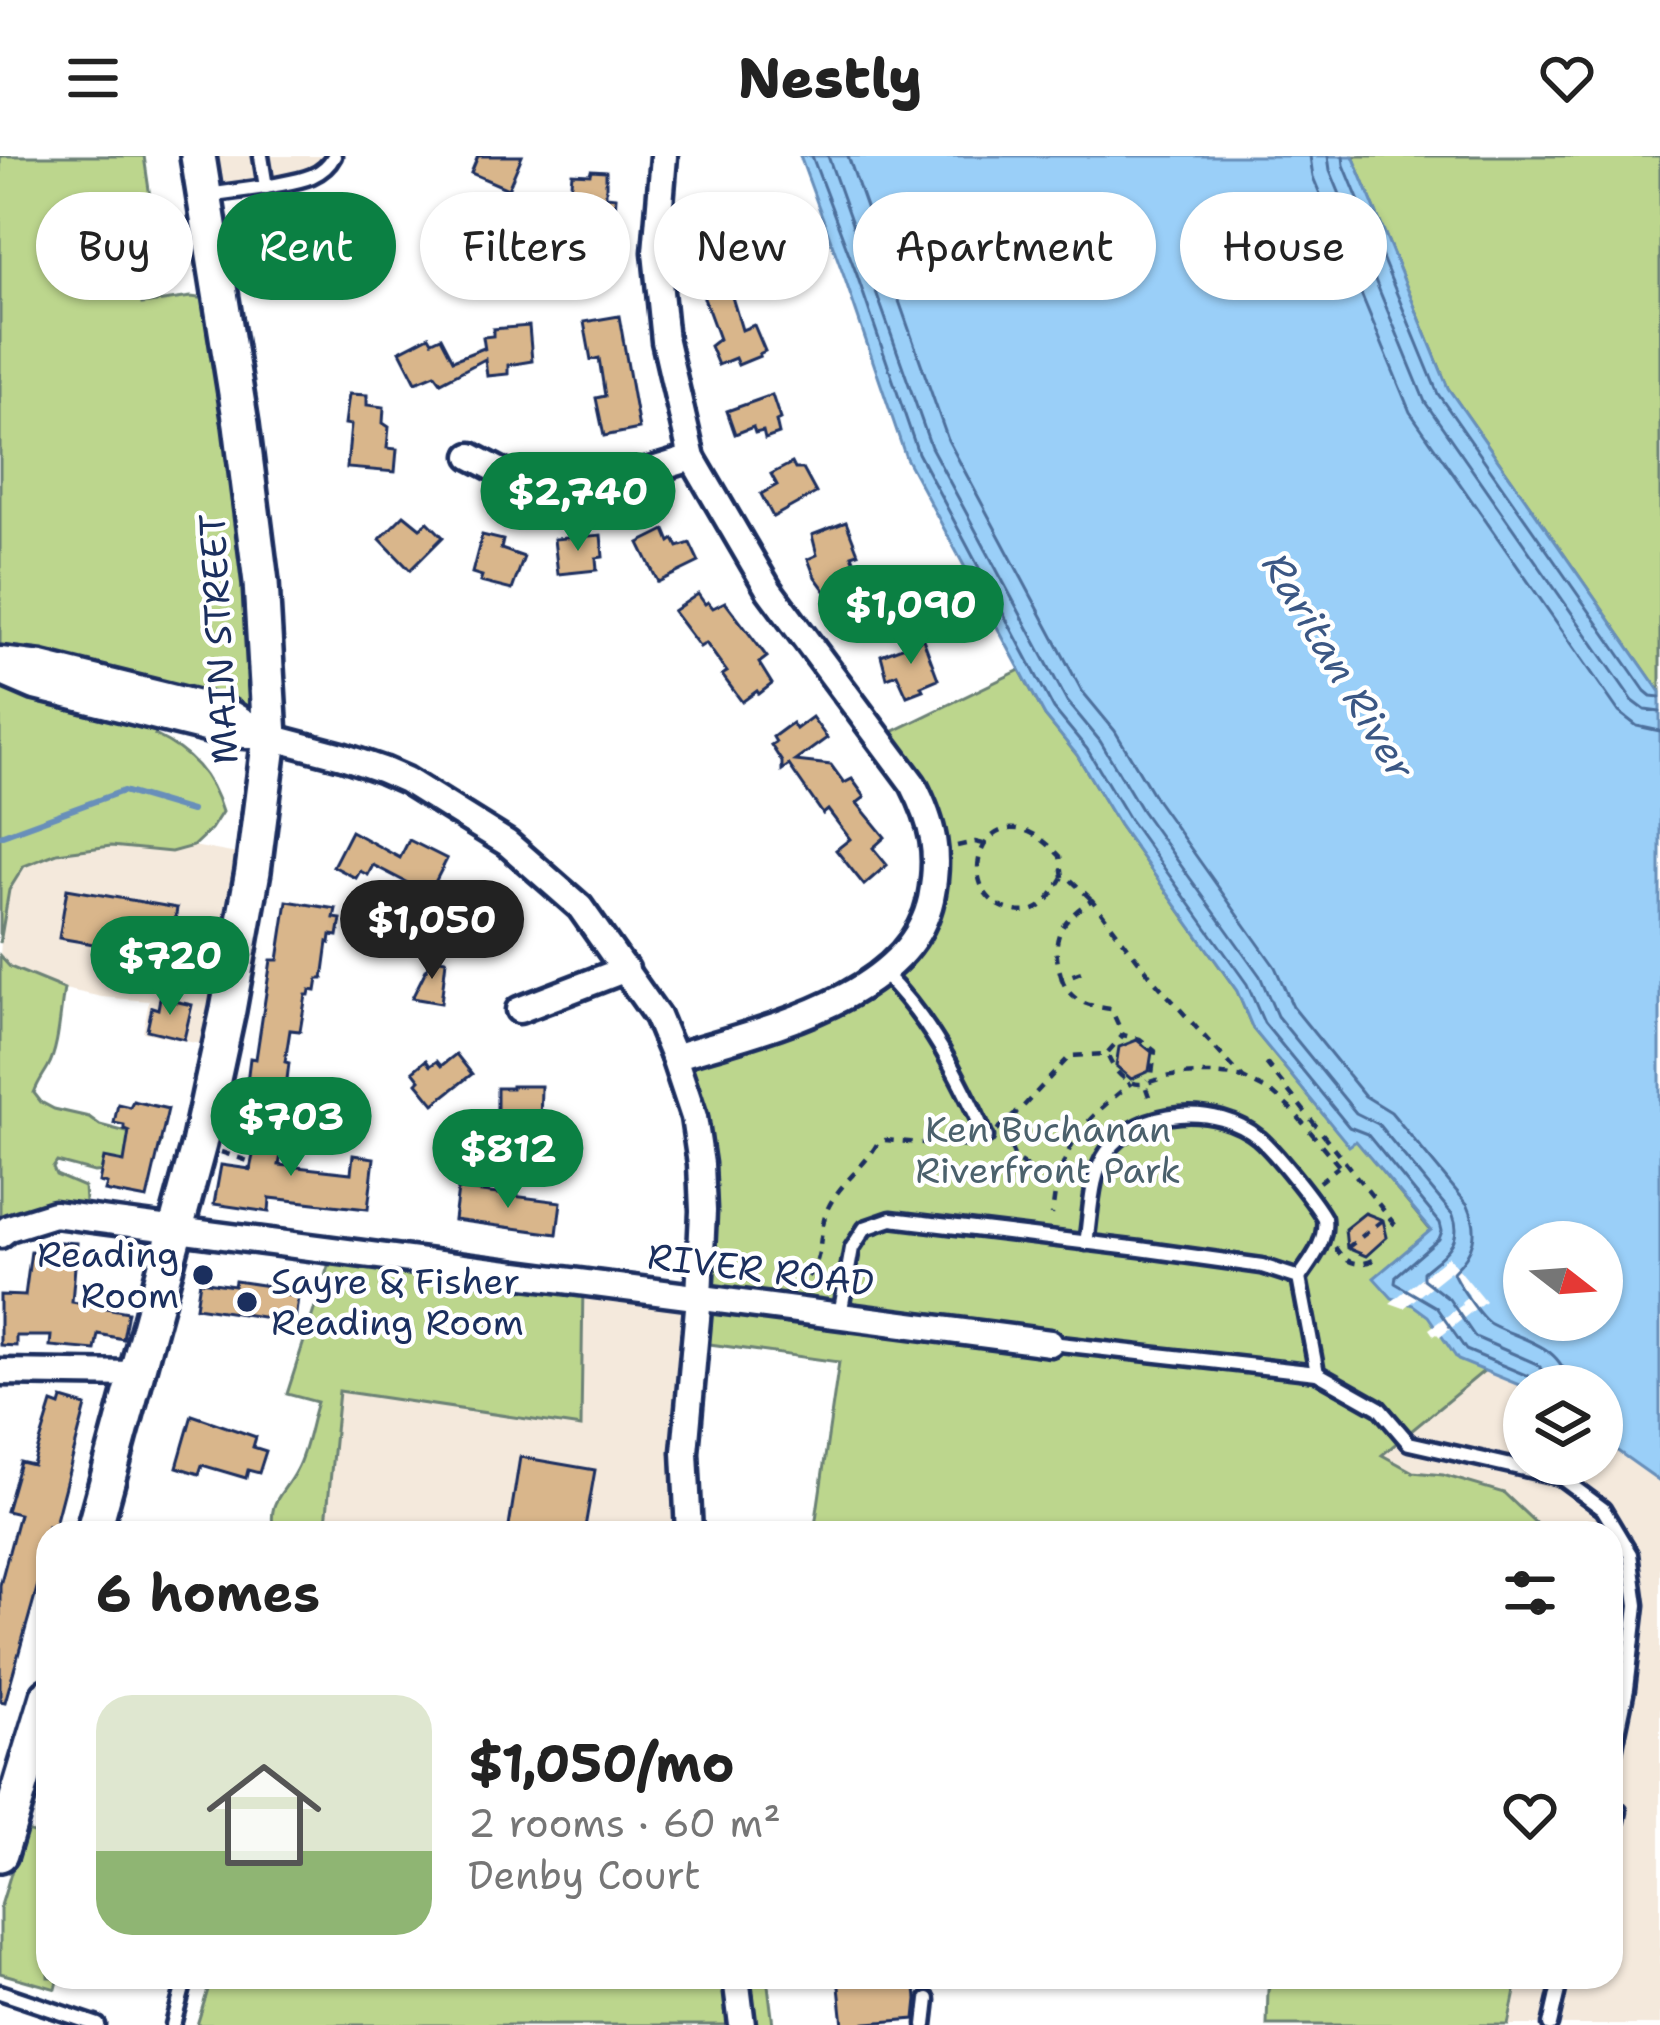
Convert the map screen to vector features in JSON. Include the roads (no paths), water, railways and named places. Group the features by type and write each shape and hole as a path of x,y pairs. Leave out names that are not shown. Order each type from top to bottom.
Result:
{"main road":[{"name":"MAIN STREET","path":"96,1521 199,1144 228,1010 270,737 261,583 198,156"},
{"path":"0,1854 36,1736"}],"street":[{"path":"664,156 656,252 665,341 692,458 769,590 914,784 929,817 936,852 935,880 918,934 883,973 853,994 674,1057"},
{"path":"471,456 544,494 600,486 692,458"},
{"path":"0,660 40,665 227,711 270,737"},
{"path":"0,672 35,687 160,719 222,733 270,737 342,756 406,780 507,842 580,907 657,1016 694,1117 703,1211 685,1452 688,1521"},
{"path":"519,1010 626,969"},
{"name":"RIVER ROAD","path":"0,1235 54,1214 1050,1343"},
{"path":"0,1372 136,1374"},
{"path":"738,1989 742,2025"}],"lane":[{"path":"261,156 266,187"},
{"path":"206,195 320,174 334,156"},
{"path":"883,973 936,1036 986,1137"},
{"path":"1086,1243 1104,1155 1123,1136 1146,1121 1180,1116 1238,1125 1260,1139 1319,1210 1325,1225 1322,1243 1299,1278 1317,1373"},
{"path":"840,1316 852,1248 865,1228 891,1220 1262,1267 1299,1278"},
{"path":"1050,1343 1317,1373 1378,1408 1409,1443 1560,1477 1603,1509 1610,1521"},
{"path":"1623,1542 1630,1554 1637,1605 1623,1708"},
{"path":"173,2025 183,1989"},
{"path":"1550,2025 1558,1989"},
{"path":"0,1992 98,2025"},
{"path":"925,2025 928,1999"}],"water":[{"name":"Raritan River","path":"800,156 1353,156 1368,192 1180,192 1180,300 1387,300 1387,239 1448,388 1660,692 1660,1481 1623,1455 1623,1365 1503,1365 1503,1378 1458,1360 1428,1316 1392,1298 1374,1278 1431,1230 1356,1141 1349,1146 1253,1029 1237,991 1119,825 1077,755 1045,716 906,458 829,235 829,192 813,192"}],"waterway":[{"path":"0,836 123,791 191,811"}],"place":[{"name":"Reading Room","path":"203,1275"},
{"name":"Sayre & Fisher Reading Room","path":"247,1302"}],"park label":[{"name":"Ken Buchanan Riverfront Park","path":"1048,1150"}]}
